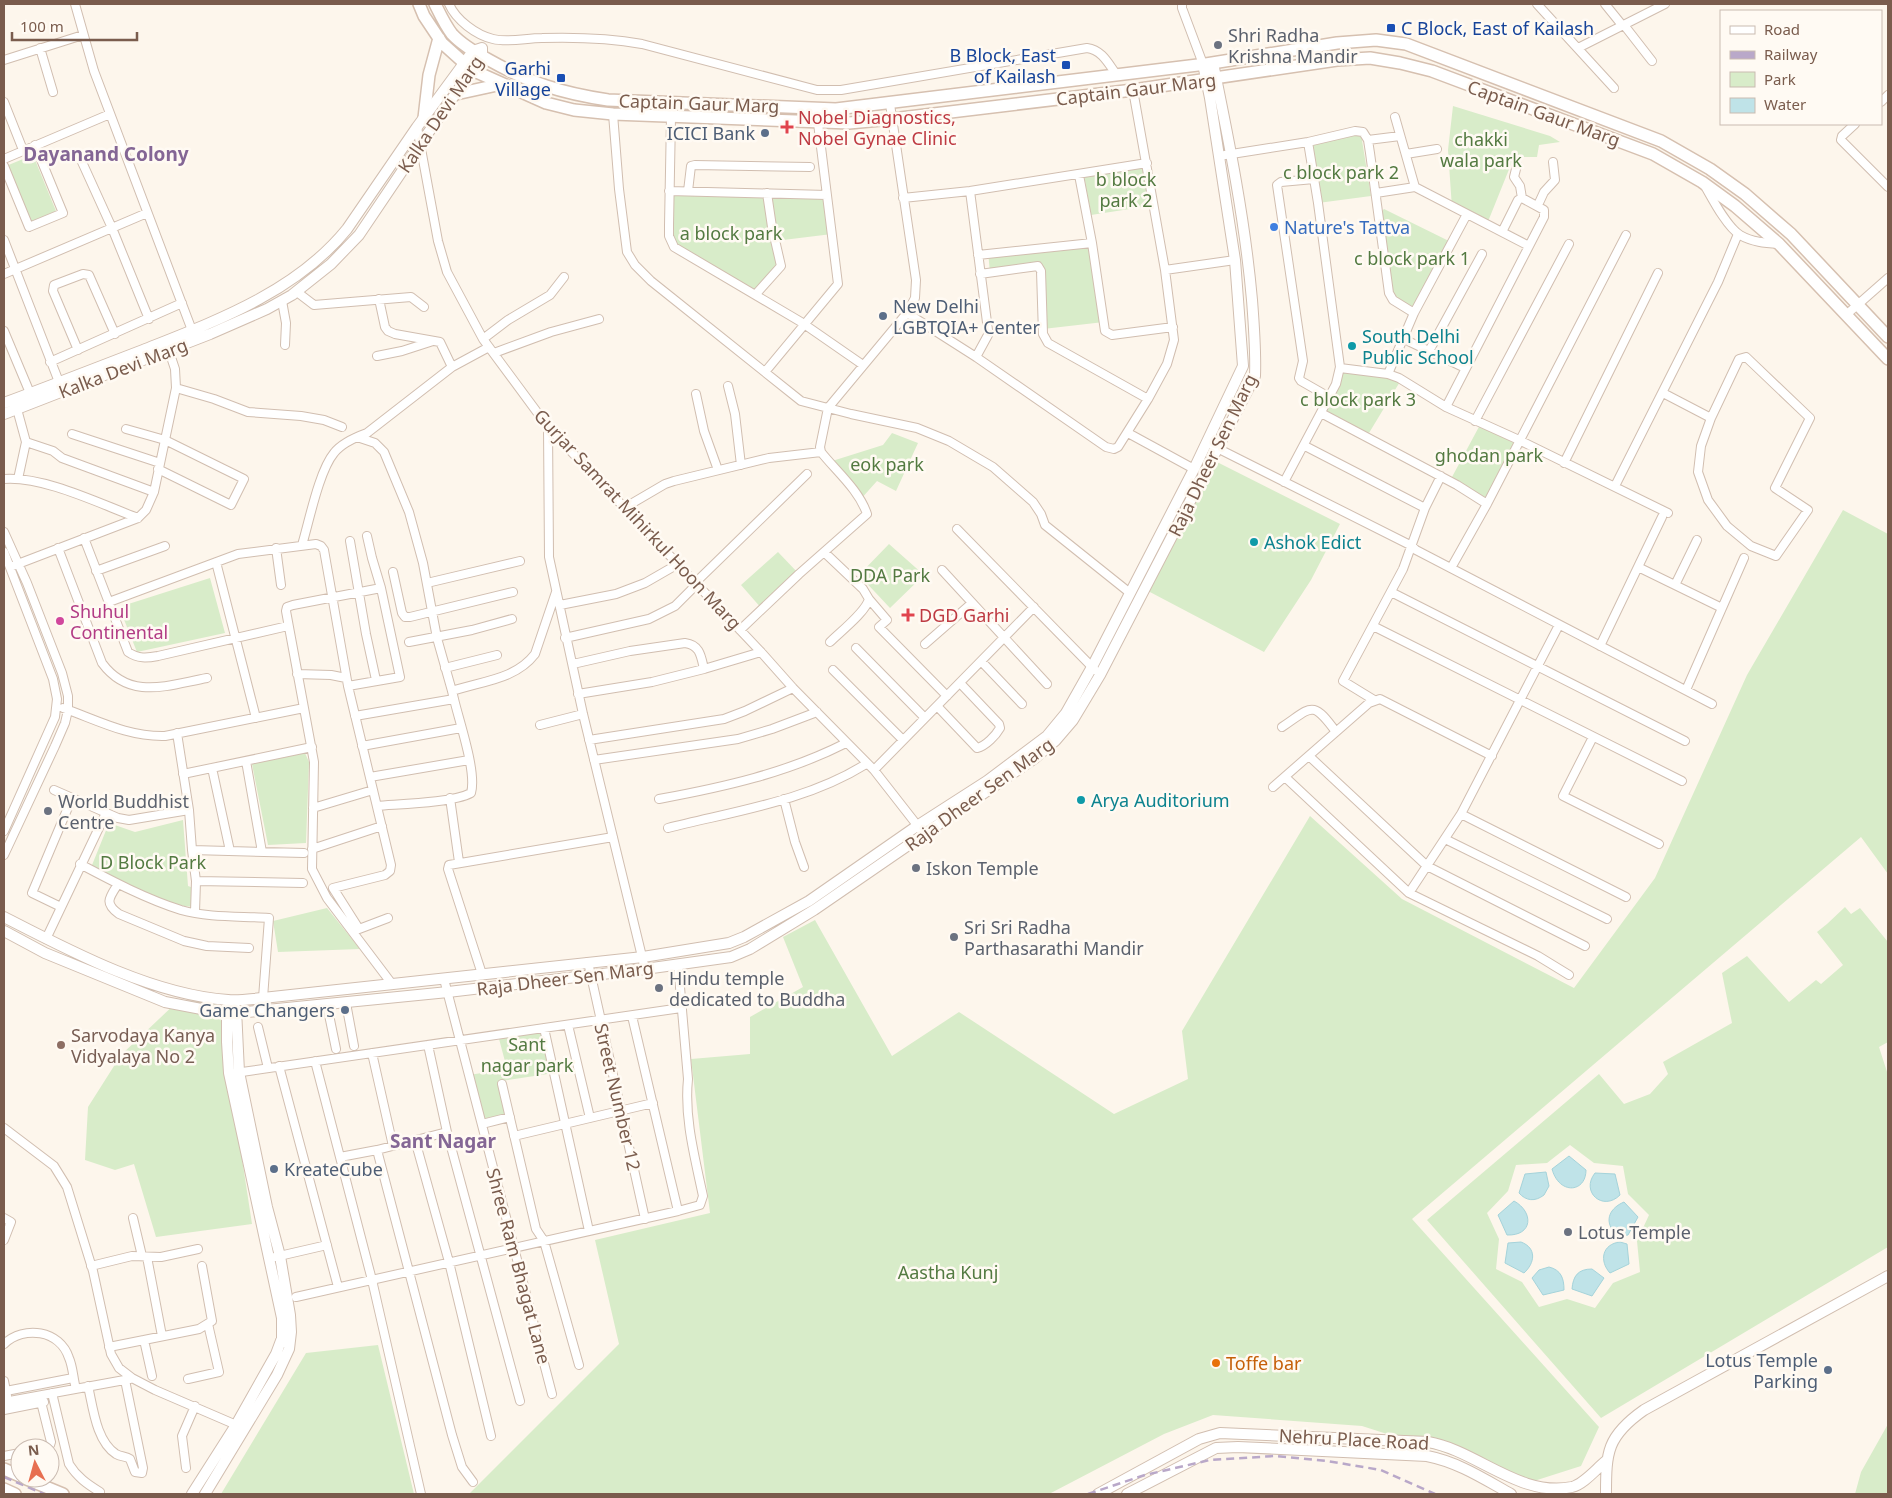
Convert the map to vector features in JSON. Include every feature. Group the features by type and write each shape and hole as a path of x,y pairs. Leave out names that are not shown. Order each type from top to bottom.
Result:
{"main road":[{"name":"Captain Gaur Marg","path":"419,4 424,16 439,38 468,67 546,103 574,110 613,114 850,123 1133,90 1337,60 1370,58 1400,63 1432,71 1653,154 1702,182 1779,244 1888,359"},
{"name":"Captain Gaur Marg","path":"435,4 452,34 519,77 552,89 608,100 836,109 890,104 1208,63 1337,43 1376,40 1406,44 1662,141 1710,169 1746,194 1791,234 1888,337"},
{"path":"420,123 439,38"},
{"path":"456,94 502,84"},
{"path":"48,1488 63,1494"},
{"path":"4,1489 15,1494"}],"street":[{"path":"75,4 82,34 110,114 194,335"},
{"path":"449,4 459,19 490,39 503,41 543,38 614,39 816,90 841,90 1087,48 1095,49 1100,53 1116,74"},
{"path":"1182,4 1195,39 1208,63"},
{"path":"1537,4 1614,88"},
{"path":"1605,4 1652,60"},
{"path":"1578,48 1665,4"},
{"path":"4,60 82,34"},
{"path":"479,52 490,39"},
{"path":"40,48 53,92"},
{"name":"Kalka Devi Marg","path":"4,414 169,351 194,335 281,288 336,243 420,123 479,52"},
{"name":"Raja Dheer Sen Marg","path":"4,917 121,972 185,994 232,1000 643,957 729,943 744,937 809,901 1035,758 1073,720 1100,675 1256,376 1256,352 1248,254 1232,154 1208,63"},
{"name":"Kalka Devi Marg","path":"5,401 194,335 282,301 297,292 331,264 358,235 456,94 468,67"},
{"name":"Raja Dheer Sen Marg","path":"4,931 45,953 165,1002 236,1013 591,976 732,957 750,949 814,910 1047,736 1066,713 1092,667 1194,469 1243,366 1235,260 1219,156 1212,79"},
{"path":"907,313 976,357 1106,447 1114,449 1118,447 1148,400 1167,364 1172,348 1173,327 1165,270 1133,90"},
{"path":"4,102 23,150"},
{"path":"740,630 867,514 865,506 820,452 820,447 828,408 907,313 912,306 916,289 890,104"},
{"path":"4,159 110,114"},
{"path":"613,114 619,189 627,252 635,265 651,281 801,401 917,428 939,436 972,453 993,467 1032,502 1041,514 1045,525 1130,593"},
{"path":"671,117 669,236 674,247 805,324 863,365"},
{"path":"1395,117 1415,187"},
{"name":"Gurjar Samrat Mihirkul Hoon Marg","path":"420,123 421,143 438,241 447,272 483,339 548,427 793,688 874,770 921,830"},
{"path":"765,372 838,284 818,123"},
{"path":"1854,125 1840,137 1840,140 1888,187"},
{"path":"1219,156 1308,142 1359,131 1364,134 1368,140 1390,298 1414,313"},
{"path":"1368,140 1400,136"},
{"path":"1284,482 1305,446 1336,384 1340,368 1308,142"},
{"path":"4,166 30,227 63,213 35,145"},
{"path":"1406,154 1437,149"},
{"path":"82,162 112,228 149,319"},
{"path":"1538,206 1544,192 1555,180 1553,162"},
{"path":"903,198 970,191 1147,164"},
{"path":"688,191 689,171 691,166 695,165 810,166"},
{"path":"1517,165 1514,177 1520,186 1522,198"},
{"path":"1079,174 1092,243 1105,331 1112,335 1173,327"},
{"path":"1314,179 1281,182 1277,185 1303,361 1299,378 1329,397"},
{"path":"1702,182 1730,226 1738,234 1759,242 1779,244"},
{"path":"1376,193 1415,187 1529,246"},
{"path":"669,191 827,195"},
{"path":"970,191 988,330 988,335 976,357"},
{"path":"756,294 781,266 767,193"},
{"path":"1446,407 1544,217 1544,210 1522,198"},
{"path":"1502,232 1518,200 1522,198"},
{"path":"4,274 147,213"},
{"path":"1388,374 1414,313 1467,214"},
{"path":"1615,486 1721,276 1738,234"},
{"path":"1451,568 1487,504 1626,235"},
{"path":"4,240 59,382"},
{"path":"978,255 1092,243"},
{"path":"1475,421 1569,244"},
{"path":"1429,351 1482,254"},
{"path":"1165,270 1235,260"},
{"path":"980,274 1038,266 1041,271 1043,334 1048,343 1148,400"},
{"path":"1564,462 1658,273"},
{"path":"78,350 52,291 54,286 83,274 89,275 115,334"},
{"path":"483,339 508,320 550,294 564,277"},
{"path":"1846,315 1888,278"},
{"path":"297,292 314,305 411,297 424,307"},
{"path":"379,300 385,327 388,331 394,334 440,342 452,367"},
{"path":"282,301 286,323 285,345"},
{"path":"50,362 182,303"},
{"path":"302,546 326,464 335,451 367,433 452,367 491,350 599,319"},
{"path":"4,331 30,393"},
{"path":"377,356 402,351 435,340"},
{"path":"1410,342 1465,368"},
{"path":"10,567 138,518 146,510 154,492 176,388 175,369 169,351"},
{"path":"1746,357 1810,418 1775,488 1808,510 1776,556 1751,546 1726,526 1708,500 1698,472 1701,446 1711,418 1739,359 1746,357"},
{"path":"1340,368 1388,374 1402,380 1425,396 1446,407 1615,486 1665,515 1600,646"},
{"path":"728,386 735,414 741,465"},
{"path":"176,388 214,399 248,412 301,416 324,420 342,427"},
{"path":"1663,393 1711,418"},
{"path":"696,394 704,431 718,470"},
{"path":"17,409 26,442 18,478"},
{"path":"1321,413 1441,476 1487,504"},
{"path":"548,427 549,557 578,694 645,969"},
{"path":"72,434 159,466 231,505 244,479 165,440 126,430"},
{"path":"1128,433 1194,469"},
{"path":"357,437 375,443 384,452 409,512 427,583 444,668 453,695 469,760 472,787 471,792 466,796 377,806"},
{"path":"26,442 54,451 62,458 154,492"},
{"path":"1206,443 1412,546 1416,550 1712,704"},
{"path":"1305,446 1425,508"},
{"path":"624,508 665,484 769,458 820,452"},
{"path":"566,638 649,619 675,606 807,474"},
{"path":"1374,700 1343,681 1403,569 1425,508 1441,476"},
{"path":"4,479 18,478 43,483 138,518"},
{"path":"958,529 1100,675"},
{"path":"4,532 19,563 62,673 68,696 68,710 65,723 4,855"},
{"path":"297,674 331,675 347,682 400,677 381,588 367,536"},
{"path":"84,538 128,652 134,656 146,658 288,626"},
{"path":"350,540 376,680"},
{"path":"1675,585 1697,540"},
{"path":"109,602 238,554 316,544 321,546 324,550 347,682 392,865 390,871 385,875 333,888 359,929 388,918"},
{"path":"96,570 165,546"},
{"path":"58,548 102,664 108,673 130,686 146,688 208,678"},
{"path":"276,548 281,585"},
{"path":"4,552 57,692 55,717 4,831"},
{"path":"824,552 863,589 887,620 879,627 947,696"},
{"path":"1686,690 1744,558"},
{"path":"427,583 520,561"},
{"path":"216,562 256,718"},
{"path":"560,605 616,594 645,583 678,564"},
{"path":"1638,567 1722,608"},
{"path":"942,570 1047,684"},
{"path":"393,572 402,613 405,617 513,592"},
{"path":"381,588 287,607 286,611 314,762 312,869 327,898 392,984"},
{"path":"355,716 453,695 512,674 529,662 536,654 557,591"},
{"path":"1391,592 1685,741"},
{"path":"830,642 863,610 870,599"},
{"path":"925,644 972,603"},
{"path":"874,770 1034,607"},
{"path":"409,642 437,638 512,619"},
{"path":"1409,893 1461,814 1560,625"},
{"path":"1374,626 1682,782"},
{"path":"573,664 630,651 685,643 692,644 699,651 704,670"},
{"path":"856,648 925,718"},
{"path":"578,694 652,682 704,670 761,652"},
{"path":"444,668 497,655"},
{"path":"981,662 1022,704"},
{"path":"833,670 903,740"},
{"path":"937,706 977,748 983,746 999,731 999,724 960,683"},
{"path":"589,740 724,719 793,688"},
{"path":"1273,787 1374,700 1380,699 1492,756"},
{"path":"57,706 124,731 152,736 177,733 304,708"},
{"path":"1282,727 1308,710 1317,710 1324,715 1336,732"},
{"path":"594,760 738,739 817,712"},
{"path":"540,725 583,714"},
{"path":"362,746 461,728"},
{"path":"177,733 189,810 196,882 195,912"},
{"path":"1593,737 1563,796 1659,844"},
{"path":"659,799 721,787 774,773 846,743"},
{"path":"183,774 312,747"},
{"path":"1308,756 1427,866 1585,946"},
{"path":"370,776 469,760"},
{"path":"246,761 262,852"},
{"path":"668,828 784,799 830,783 866,764"},
{"path":"212,768 230,851"},
{"path":"1285,777 1409,893 1538,956 1568,975"},
{"path":"28,778 38,782"},
{"path":"54,790 118,818 129,820 189,810"},
{"path":"313,808 373,790"},
{"path":"61,907 32,893 72,798"},
{"path":"450,798 459,862"},
{"path":"784,799 795,842 804,867"},
{"path":"46,938 106,813"},
{"path":"1461,814 1626,897"},
{"path":"312,849 382,826"},
{"path":"482,974 448,865 613,837"},
{"path":"1445,839 1607,918"},
{"path":"192,850 304,853"},
{"path":"80,864 118,884 181,910 269,918 263,998"},
{"path":"196,882 303,883"},
{"path":"118,884 109,902 110,908 119,914 184,941 207,946 249,948"},
{"name":"Street Number 12","path":"588,962 645,1218"},
{"path":"296,1297 700,1205 703,1196 692,1141 686,1093 688,1078 678,964"},
{"name":"Shree Ram Bhagat Lane","path":"444,979 552,1394"},
{"path":"205,1494 241,1427 282,1338 282,1318 234,1073 232,1028 236,1013 232,1000"},
{"path":"346,1003 354,1046"},
{"path":"327,1004 336,1049"},
{"path":"234,1073 681,1008"},
{"path":"214,1011 232,1028"},
{"path":"232,1028 236,1013"},
{"path":"632,1016 678,1211"},
{"path":"568,1025 590,1118"},
{"path":"258,1028 268,1068"},
{"path":"544,1028 589,1231"},
{"path":"428,1045 447,1132 520,1401"},
{"path":"372,1053 393,1146"},
{"path":"315,1061 372,1280 421,1494"},
{"path":"280,1066 338,1287"},
{"path":"192,1494 277,1375 286,1357 290,1343 290,1315 280,1256 234,1073"},
{"path":"502,1084 536,1229 544,1241 579,1365"},
{"path":"514,1136 653,1103"},
{"path":"482,1124 510,1117"},
{"path":"4,1128 54,1166 66,1187 91,1266 111,1354 119,1368 128,1379 241,1427"},
{"path":"340,1157 377,1150 447,1132"},
{"path":"415,1140 449,1262 490,1436"},
{"path":"377,1150 452,1435 462,1467 473,1482"},
{"path":"308,1174 343,1167"},
{"path":"4,1218 11,1222 4,1240"},
{"path":"134,1218 145,1256 162,1336"},
{"path":"269,1258 327,1245"},
{"path":"91,1266 132,1256 161,1257 198,1249"},
{"path":"109,1347 199,1329 212,1321 202,1266"},
{"path":"1606,1494 1608,1450 1618,1433 1630,1420 1644,1410 1888,1276"},
{"path":"188,1379 219,1372 208,1324"},
{"path":"4,1344 17,1335 31,1332 50,1336 57,1340 69,1357 76,1389"},
{"path":"144,1340 152,1376"},
{"path":"6,1391 74,1378"},
{"path":"4,1410 41,1402 53,1396 88,1386 128,1379"},
{"path":"88,1386 99,1428 104,1439 115,1454 130,1459 135,1472 138,1474 142,1472 143,1468 128,1379"},
{"path":"4,1381 6,1402 53,1396"},
{"path":"53,1396 69,1464 75,1474 100,1492"},
{"path":"41,1402 50,1438"},
{"path":"186,1468 182,1436 195,1406"},
{"name":"Nehru Place Road","path":"1098,1494 1199,1439 1220,1433 1319,1436 1441,1444 1455,1449 1510,1478 1542,1488 1572,1487 1579,1484 1606,1461"},
{"name":"Nehru Place Road","path":"1127,1494 1216,1448 1238,1446 1427,1456 1454,1464 1511,1494"}],"green space":[{"name":"chakki wala park","path":"1453,106 1550,136 1560,142 1539,145 1537,157 1514,157 1487,224 1452,208 1448,150"},
{"name":"c block park 2","path":"1361,134 1371,196 1318,203 1313,145"},
{"path":"33,155 56,211 30,222 6,166"},
{"name":"b block park 2","path":"1144,167 1149,206 1091,215 1084,175"},
{"name":"a block park","path":"669,191 827,195 832,234 775,241 781,266 756,294 674,247 669,236"},
{"name":"c block park 1","path":"1384,209 1455,244 1415,319 1389,302 1386,292 1377,216"},
{"path":"1090,240 1104,322 1043,329 1037,267 990,273 988,251"},
{"name":"c block park 3","path":"1340,371 1388,374 1401,380 1369,433 1321,413"},
{"name":"ghodan park","path":"1481,423 1520,442 1488,502 1452,477"},
{"name":"eok park","path":"892,433 918,443 896,491 877,481 860,500 829,462 883,445"},
{"path":"1215,461 1340,524 1311,580 1264,652 1148,591"},
{"name":"Aastha Kunj","path":"1843,510 1888,534 1888,874 1861,837 1412,1219 1599,1427 1581,1466 1534,1481 1362,1426 1213,1415 1164,1434 1049,1494 469,1494 619,1344 595,1240 710,1213 691,1059 750,1054 750,1017 803,987 783,937 815,920 892,1056 959,1012 1114,1114 1188,1079 1182,1031 1310,816 1402,899 1574,988 1655,878 1747,675"},
{"name":"DDA Park","path":"889,544 924,575 890,608 859,575"},
{"path":"778,552 799,574 762,609 741,585"},
{"path":"210,578 225,633 137,652 119,607"},
{"path":"305,753 309,762 306,843 268,845 252,764"},
{"name":"D Block Park","path":"183,820 188,886 197,889 199,907 185,906 157,899 90,870 109,823 135,832"},
{"path":"1845,907 1851,914 1860,908 1888,942 1888,1042 1879,1047 1888,1075 1888,1247 1601,1418 1427,1220 1599,1074 1624,1104 1650,1094 1668,1074 1663,1062 1732,1023 1722,973 1747,956 1789,1002 1816,980 1821,984 1843,965 1817,932","holes":["1570,1145 1594,1163 1623,1166 1628,1194 1649,1215 1637,1241 1640,1272 1613,1283 1595,1308 1567,1299 1539,1307 1522,1282 1496,1269 1499,1239 1487,1213 1508,1191 1516,1165 1547,1163"]},
{"path":"327,908 360,949 278,952 273,921"},
{"path":"178,1001 218,1002 252,1224 156,1237 134,1164 115,1170 85,1160 88,1107 121,1055"},
{"name":"Sant nagar park","path":"544,1028 554,1073 501,1081 507,1117 482,1124 469,1075 507,1069 498,1035"},
{"path":"378,1345 414,1494 221,1494 306,1353"},
{"path":"1888,1424 1888,1494 1855,1494 1861,1472"}],"water":[{"path":"1569,1156 1586,1170 1582,1183 1572,1188 1560,1183 1552,1169"},
{"path":"1546,1172 1549,1186 1544,1195 1531,1200 1519,1193 1525,1174"},
{"path":"1595,1173 1615,1174 1620,1195 1613,1200 1607,1201 1601,1201 1596,1198 1590,1187"},
{"path":"1514,1201 1525,1211 1528,1222 1522,1232 1507,1235 1498,1215"},
{"path":"1624,1202 1638,1217 1628,1235 1622,1236 1614,1232 1609,1219 1612,1211"},
{"path":"1521,1242 1530,1248 1533,1256 1528,1269 1524,1273 1505,1263 1508,1243"},
{"path":"1620,1242 1627,1244 1629,1264 1610,1273 1604,1263 1604,1254 1609,1246"},
{"path":"1549,1267 1561,1275 1564,1290 1543,1295 1532,1278 1539,1270"},
{"path":"1592,1269 1604,1278 1592,1296 1572,1289 1577,1274 1583,1270"}],"railway":[{"path":"1088,1494 1145,1475 1210,1460 1275,1456 1327,1461 1381,1470 1435,1494"},
{"path":"4,1477 44,1494"}],"place":[{"name":"C Block, East of Kailash","path":"1391,28"},
{"name":"Shri Radha Krishna Mandir","path":"1218,45"},
{"name":"B Block, East of Kailash","path":"1066,65"},
{"name":"Garhi Village","path":"561,78"},
{"name":"Nobel Diagnostics, Nobel Gynae Clinic","path":"787,127"},
{"name":"ICICI Bank","path":"765,133"},
{"name":"Nature's Tattva","path":"1274,227"},
{"name":"New Delhi LGBTQIA+ Center","path":"883,316"},
{"name":"South Delhi Public School","path":"1352,346"},
{"name":"Ashok Edict","path":"1254,542"},
{"name":"DGD Garhi","path":"908,615"},
{"name":"Shuhul Continental","path":"60,621"},
{"name":"Arya Auditorium","path":"1081,800"},
{"name":"World Buddhist Centre","path":"48,811"},
{"name":"Iskon Temple","path":"916,868"},
{"name":"Sri Sri Radha Parthasarathi Mandir","path":"954,937"},
{"name":"Hindu temple dedicated to Buddha","path":"659,988"},
{"name":"Game Changers","path":"345,1010"},
{"name":"Sarvodaya Kanya Vidyalaya No 2","path":"61,1045"},
{"name":"KreateCube","path":"274,1169"},
{"name":"Lotus Temple","path":"1568,1232"},
{"name":"Toffe bar","path":"1216,1363"},
{"name":"Lotus Temple Parking","path":"1828,1370"}],"district":[{"name":"Dayanand Colony","path":"106,154"},
{"name":"Sant Nagar","path":"443,1141"}]}
